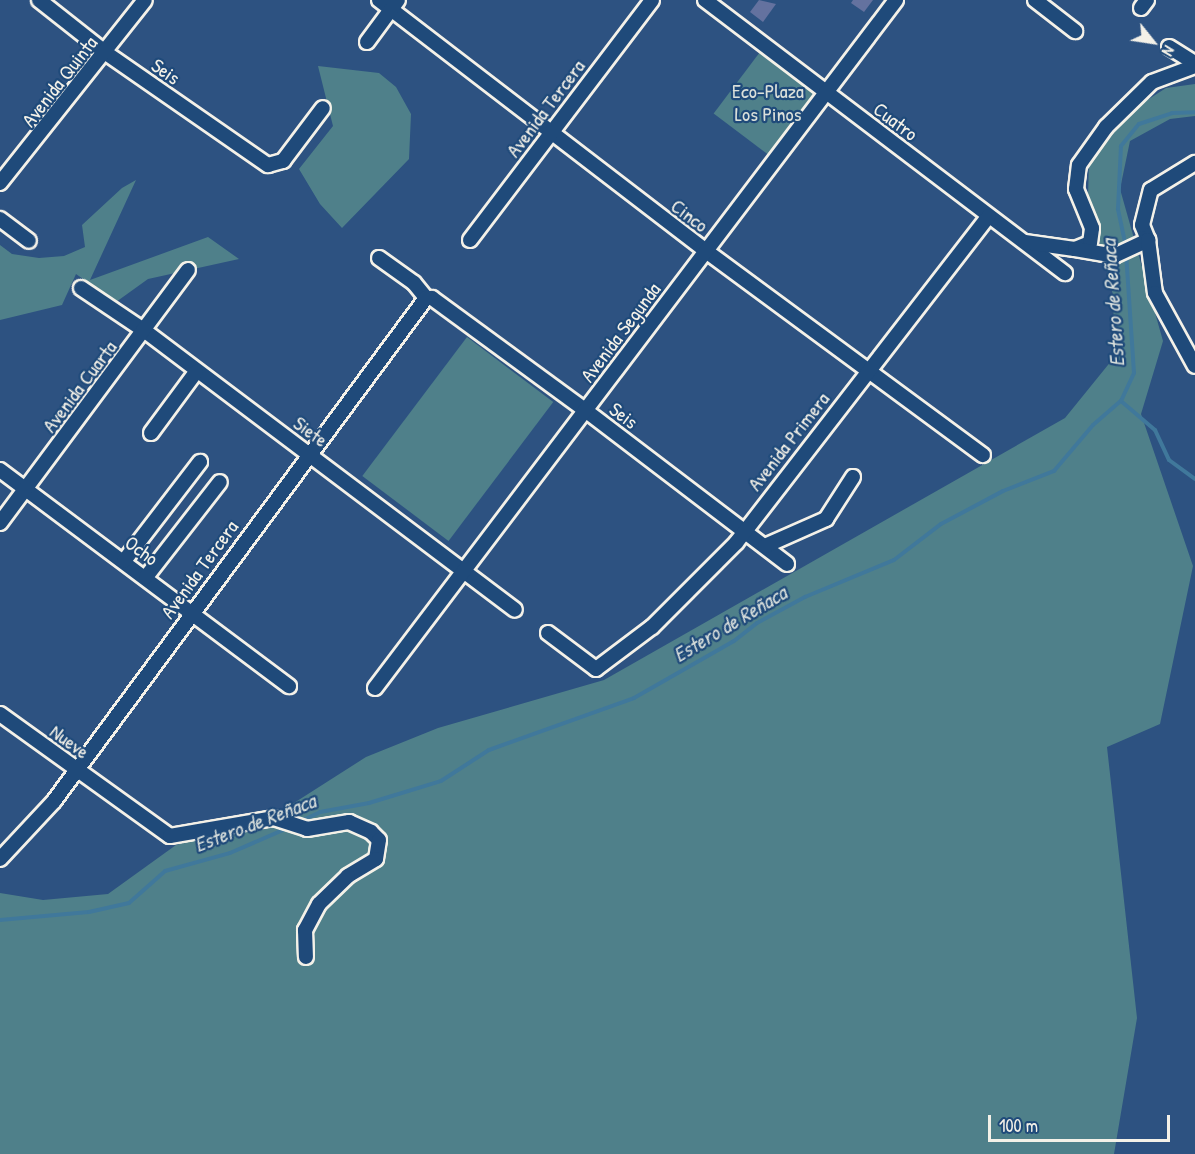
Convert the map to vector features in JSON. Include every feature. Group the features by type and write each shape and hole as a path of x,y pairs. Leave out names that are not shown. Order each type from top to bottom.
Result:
{"street":[{"name":"Seis","path":"39,0 106,53 275,166 322,108"},
{"name":"Avenida Quinta","path":"0,183 106,53 145,0"},
{"name":"Cinco","path":"379,0 395,5 551,134 867,373 983,456"},
{"name":"Avenida Tercera","path":"470,240 652,0"},
{"name":"Cuatro","path":"705,0 1065,273"},
{"name":"Avenida Segunda","path":"375,688 896,0"},
{"path":"1035,0 1076,31"},
{"path":"367,42 395,5"},
{"path":"1169,47 1195,65"},
{"path":"1075,249 1090,243 1092,228 1076,189 1079,165 1106,127 1152,82 1195,65"},
{"path":"1195,163 1151,190 1142,225 1148,240 1155,293 1195,366"},
{"name":"Avenida Primera","path":"548,633 596,669 652,627 736,543 743,530 989,216"},
{"path":"0,219 29,241"},
{"path":"1023,242 1114,256 1148,240"},
{"name":"Seis","path":"379,258 414,283 426,298 585,410 787,564"},
{"name":"Avenida Cuarta","path":"0,524 188,270"},
{"name":"Siete","path":"81,288 145,331 196,372 308,453 515,610"},
{"name":"Avenida Tercera","path":"0,859 38,821 308,453 426,298"},
{"path":"151,433 196,372"},
{"path":"124,561 200,462"},
{"name":"Ocho","path":"0,470 193,611 289,686"},
{"path":"765,546 826,519 854,477"},
{"path":"146,577 220,482"},
{"name":"Nueve","path":"0,714 170,836 274,818 307,829 349,822 371,832 379,840 376,859 348,876 319,904 305,930 306,957"}],"green space":[{"name":"Eco-Plaza Los Pinos","path":"763,48 822,93 773,158 714,113"},
{"path":"318,66 379,73 396,87 411,114 409,159 342,228 320,204 299,169 333,126"},
{"path":"1195,84 1195,116 1170,119 1130,141 1120,189 1163,341 1141,414 1193,566 1160,724 1107,747 1137,1018 1114,1154 0,1154 0,893 43,900 108,894 176,845 272,817 366,757 438,728 604,680 1065,418 1112,360 1114,299 1088,197 1089,162 1124,115 1166,88"},
{"path":"136,180 90,280 208,237 239,259 148,279 116,302 76,274 62,305 0,320 0,245 12,254 39,258 64,256 85,247 82,225 122,188"},
{"path":"467,337 553,402 449,541 362,476"}],"building":[{"path":"759,0 776,4 763,22 750,12"},
{"path":"853,0 873,0 864,12 851,3"}],"waterway":[{"name":"Estero de Reñaca","path":"1126,247 1118,209 1121,146 1139,124 1172,113 1195,112"},
{"name":"Estero de Reñaca","path":"299,822 320,812 369,803 441,781 489,750 634,698 734,641 757,623 805,597 894,560 941,524 1003,491 1054,471 1093,425 1121,401 1134,373 1126,254"},
{"path":"1121,401 1155,430 1169,460 1195,479"},
{"name":"Estero de Reñaca","path":"0,920 89,912 129,903 165,871 230,853 290,827"}]}
